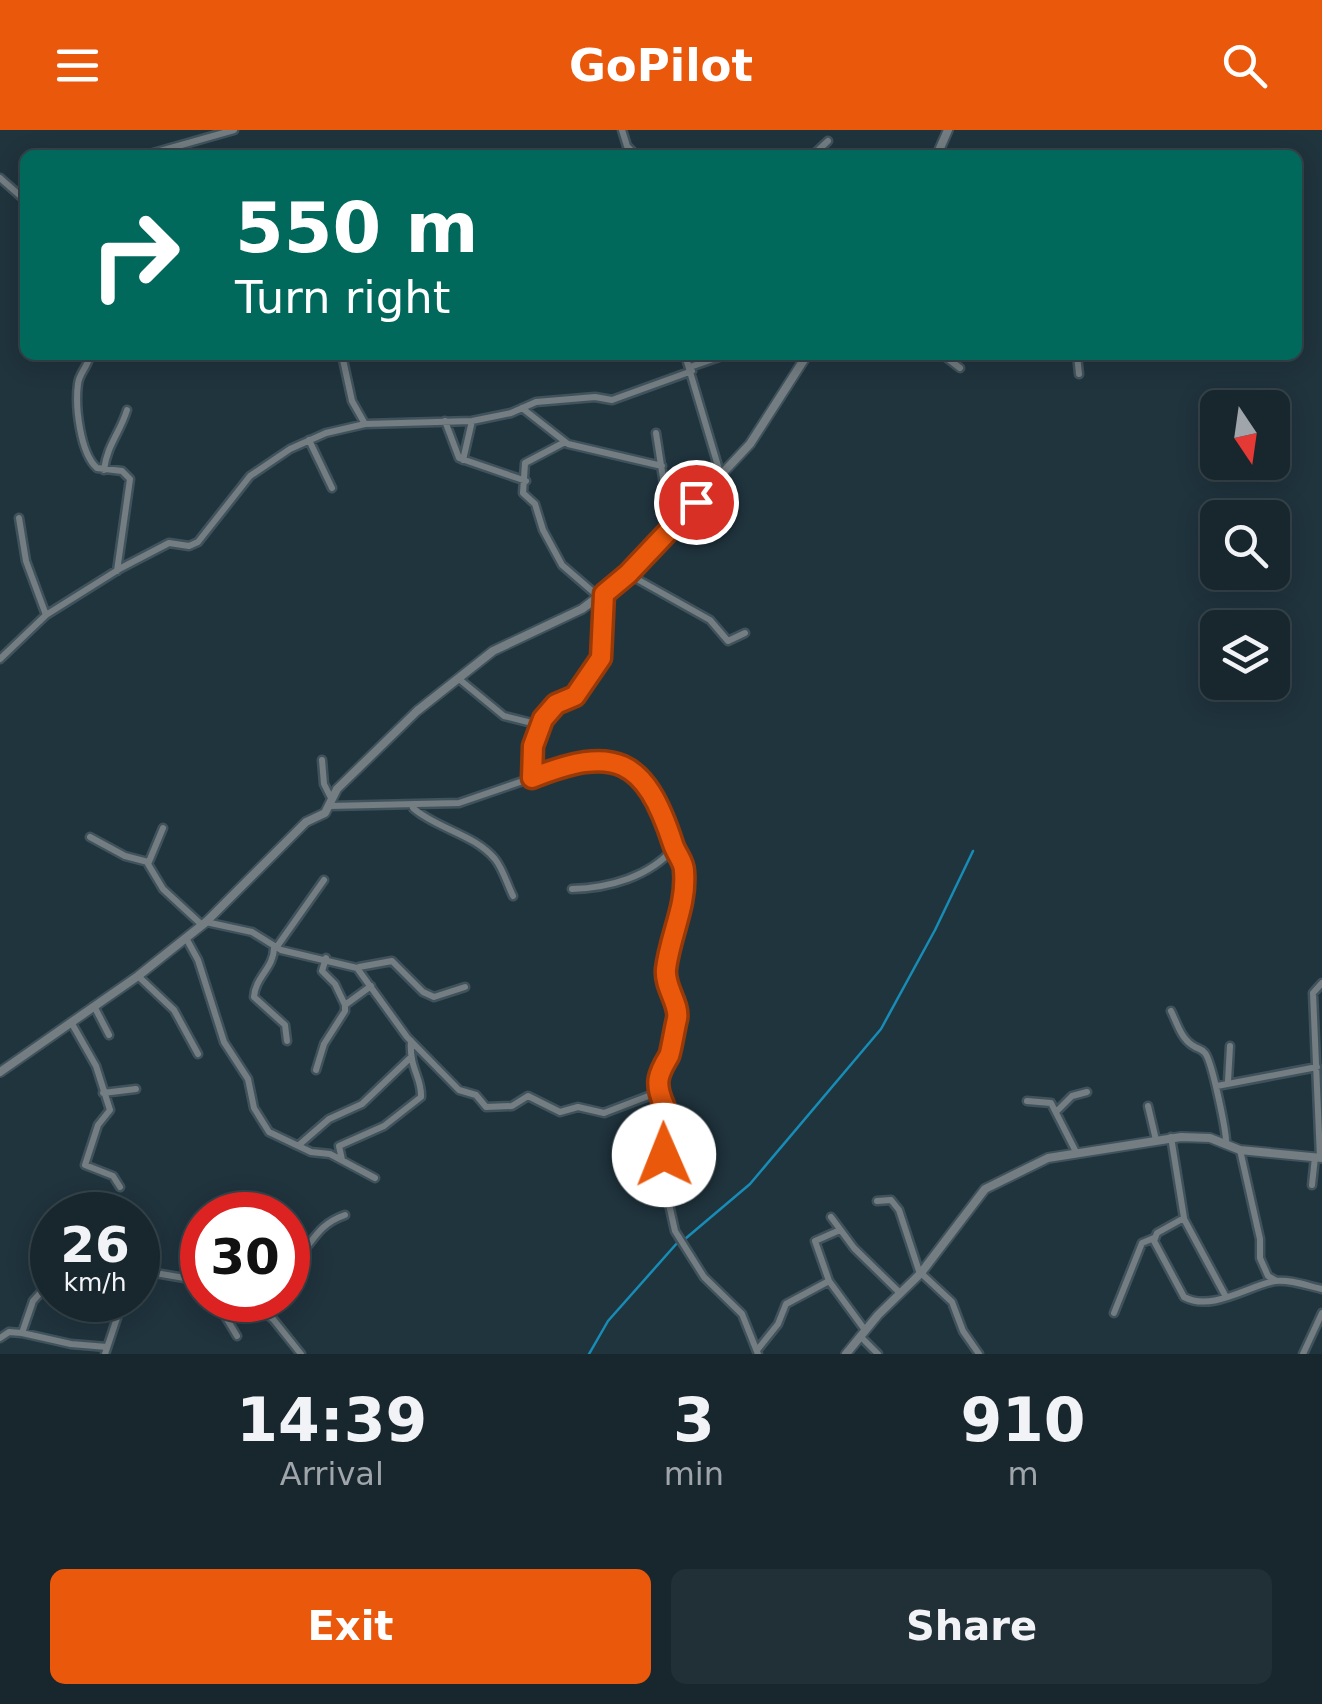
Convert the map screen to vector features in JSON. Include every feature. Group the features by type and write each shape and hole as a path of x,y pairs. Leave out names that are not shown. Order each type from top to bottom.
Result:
{"street":[{"path":"164,150 234,130"},
{"path":"818,150 828,141"},
{"path":"0,178 20,196"},
{"path":"88,360 78,381 78,408 88,458 96,468 122,471 130,479 118,571"},
{"path":"343,360 347,386 366,424"},
{"path":"688,360 721,476"},
{"path":"0,658 46,616 118,571 169,543 189,546 198,542 250,476 309,440 345,426 472,421 558,400 612,400 713,360"},
{"path":"0,1072 138,976 204,924 306,822 331,803 354,771 417,710 504,642 602,596 628,574 766,422 804,360"},
{"path":"950,360 960,368"},
{"path":"1078,360 1079,374"},
{"path":"522,408 565,442 662,466"},
{"path":"104,470 107,447 118,436 128,410"},
{"path":"445,421 454,448 463,460 526,482"},
{"path":"463,460 472,421"},
{"path":"656,433 670,528"},
{"path":"309,440 332,488"},
{"path":"565,442 525,463 523,493 535,504 543,530 562,565 602,596"},
{"path":"19,518 26,561 46,616"},
{"path":"628,574 710,620 728,641 745,633"},
{"path":"532,778 533,746 540,725 556,704 575,696 601,658 602,596"},
{"path":"459,679 504,716 540,725"},
{"path":"331,803 412,806 476,799 587,759 606,759 622,765 649,790 684,869 684,892 666,970 667,988 678,1014 670,1054 660,1065 658,1092 664,1105 658,1117 664,1143 663,1177 675,1231 704,1277 742,1314 758,1352"},
{"path":"322,760 331,803"},
{"path":"412,806 438,828 478,845 492,856 513,896"},
{"path":"148,862 163,828"},
{"path":"90,837 126,856 148,862 162,890 204,924 252,932 275,948 357,968 392,961 423,992 434,997 465,986"},
{"path":"572,888 602,886 638,875 674,846"},
{"path":"287,1041 285,1025 254,997 258,982 273,961 275,948 324,880"},
{"path":"186,938 198,960 224,1042 248,1080 258,1117 269,1132 306,1150 330,1154 375,1178"},
{"path":"316,1070 324,1044 345,1012 334,984 322,971 326,958"},
{"path":"357,968 388,1015 412,1041 455,1086 476,1095 486,1107 512,1106 528,1096 560,1112 578,1107 604,1114 658,1092"},
{"path":"138,976 174,1010 198,1054"},
{"path":"1312,1185 1319,1158 1313,993 1322,983"},
{"path":"345,1005 371,986"},
{"path":"94,1006 109,1034"},
{"path":"1172,1012 1184,1038 1208,1058 1227,1134 1226,1144"},
{"path":"70,1022 96,1066 109,1116 98,1125 85,1162 87,1167 114,1176 120,1187"},
{"path":"342,1161 339,1146 384,1126 421,1098 410,1058 412,1041"},
{"path":"1228,1081 1230,1046"},
{"path":"1306,1069 1318,1050"},
{"path":"299,1145 329,1119 362,1104 410,1058"},
{"path":"1216,1087 1228,1081 1317,1067"},
{"path":"104,1093 136,1088"},
{"path":"1057,1112 1072,1096 1087,1092"},
{"path":"1027,1101 1047,1100 1076,1152"},
{"path":"1148,1106 1156,1140"},
{"path":"846,1354 921,1273 991,1184 1048,1158 1172,1138 1210,1138 1240,1150 1319,1158"},
{"path":"1172,1138 1184,1219 1226,1297"},
{"path":"1240,1150 1260,1239 1260,1258 1268,1276 1322,1289"},
{"path":"877,1201 890,1200 898,1210 921,1273 952,1302 962,1331 979,1354"},
{"path":"310,1243 323,1224 345,1215"},
{"path":"832,1217 900,1293"},
{"path":"1114,1312 1142,1243 1184,1219"},
{"path":"840,1230 815,1241 829,1281 878,1354"},
{"path":"1154,1238 1158,1256 1184,1297 1192,1301 1226,1297 1276,1281"},
{"path":"758,1352 778,1324 786,1304 829,1281"},
{"path":"22,1333 30,1307"},
{"path":"1303,1354 1322,1312"},
{"path":"0,1338 9,1332 22,1333 106,1350 115,1322"},
{"path":"229,1322 237,1336"},
{"path":"274,1322 300,1354"}],"waterway":[{"path":"685,1239 750,1184 881,1029 973,851"},
{"path":"589,1354 608,1321 678,1242"}],"route":[{"path":"664,1155 658,1117 664,1105 658,1092 659,1073 662,1061 670,1054 678,1014 667,988 666,970 683,904 683,862 649,790 622,765 606,759 587,759 532,778 533,746 543,719 556,704 575,696 601,658 604,594 696,502"}]}
